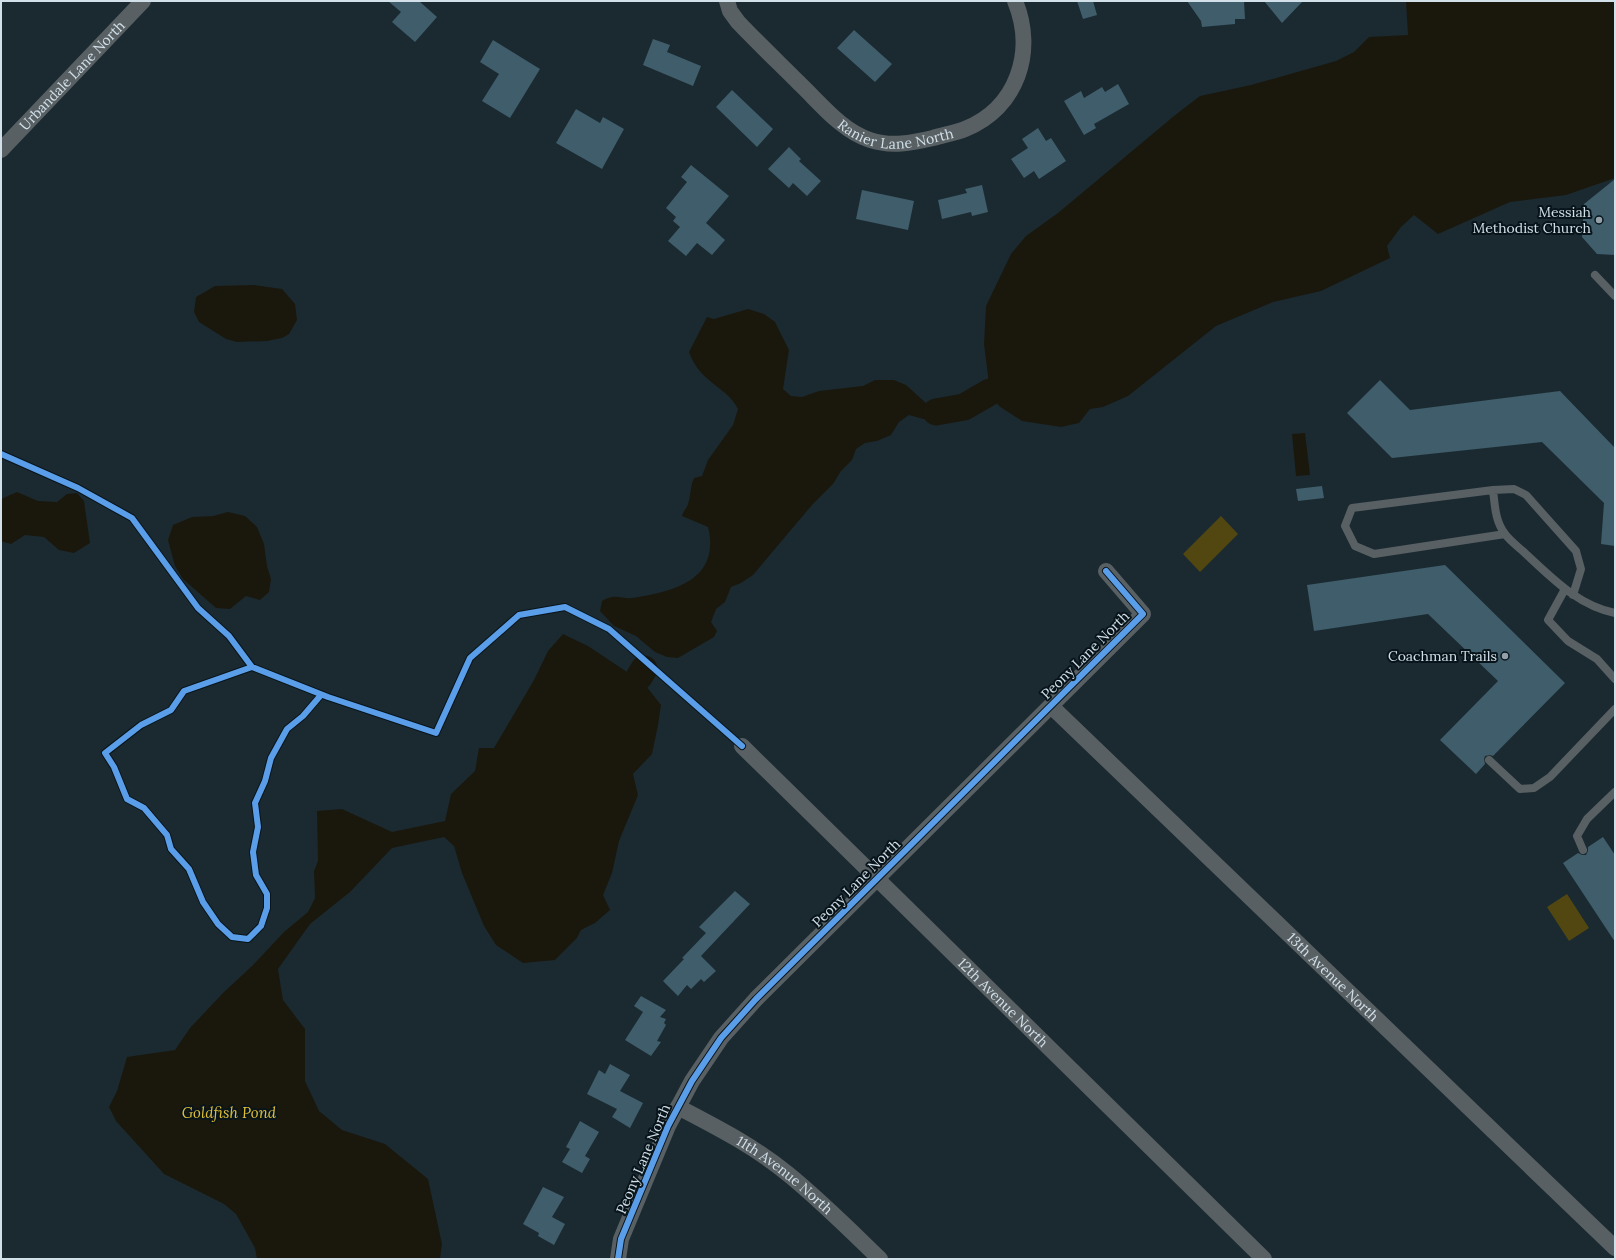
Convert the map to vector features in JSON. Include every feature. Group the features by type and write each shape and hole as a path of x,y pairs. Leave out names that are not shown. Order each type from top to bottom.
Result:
{"street":[{"name":"Urbandale Lane North","path":"1,150 143,1"},
{"name":"Ranier Lane North","path":"727,1 730,11 738,22 833,116 851,131 871,140 894,144 916,142 965,130 986,118 1004,102 1016,81 1023,58 1024,34 1018,10 1014,1"},
{"name":"Peony Lane North","path":"618,1259 621,1239 668,1126 692,1081 721,1038 756,999 1143,614 1106,572"},
{"name":"13th Avenue North","path":"1051,706 1615,1248"},
{"name":"12th Avenue North","path":"742,746 1264,1259"},
{"name":"11th Avenue North","path":"678,1107 749,1146 787,1173 880,1259"}],"lane":[{"path":"1595,275 1615,296"},
{"path":"1505,534 1374,554 1355,546 1345,526 1352,508 1493,490 1514,489 1526,495 1576,551 1581,569 1574,594"},
{"path":"1493,490 1496,514 1505,534 1565,589 1598,608 1615,613"},
{"path":"1565,589 1548,620 1568,641 1597,659 1615,679"},
{"path":"1490,760 1520,789 1534,788 1550,777 1615,709"},
{"path":"1583,850 1577,836 1587,819 1615,792"}],"shaded area":[{"path":"1221,516 1238,534 1200,572 1183,554"},
{"path":"1567,894 1589,928 1569,941 1547,907"}],"water":[{"path":"1406,1 1615,1 1615,178 1566,195 1510,202 1438,234 1414,215 1401,227 1387,246 1390,258 1321,291 1273,302 1216,326 1128,396 1103,407 1090,409 1079,423 1061,427 1022,421 999,406 990,392 984,344 986,306 1011,254 1026,236 1058,213 1200,96 1251,85 1336,61 1354,52 1369,37 1408,35"},
{"path":"254,285 282,289 295,304 297,320 289,334 282,338 267,341 237,342 226,339 199,322 194,312 196,297 215,286"},
{"path":"748,309 764,314 775,322 789,350 783,389 791,396 802,397 819,391 863,386 875,380 894,380 906,385 936,412 934,418 923,419 909,415 899,422 891,435 877,441 865,443 856,449 852,460 841,471 833,484 812,505 753,575 741,583 731,587 725,602 716,609 711,622 717,631 714,637 678,658 667,657 655,652 636,636 614,626 600,611 602,601 612,597 629,598 648,595 677,587 690,580 700,571 707,560 710,545 708,527 682,516 688,504 694,478 702,476 708,460 733,425 738,409 729,396 699,371 689,352 707,317 714,319"},
{"path":"1305,433 1310,475 1296,476 1292,434"},
{"path":"17,492 38,501 57,502 67,494 77,493 84,501 90,543 74,553 59,550 44,537 25,535 11,544 1,541 1,499"},
{"path":"228,512 245,516 257,527 264,544 267,566 271,579 269,592 260,600 246,596 230,609 216,608 183,579 175,566 168,540 173,525 192,517 213,516"},
{"name":"Goldfish Pond","path":"563,634 588,646 630,674 639,677 661,705 652,754 633,774 638,795 619,841 612,873 603,895 610,910 595,923 581,930 577,938 555,960 523,963 496,945 484,926 462,873 454,846 444,837 392,848 350,892 310,924 278,969 283,1000 305,1029 305,1081 319,1111 342,1130 385,1144 428,1179 442,1244 440,1259 257,1259 255,1248 236,1214 224,1204 164,1174 116,1121 109,1107 117,1091 127,1057 175,1050 190,1028 223,993 252,966 284,932 308,912 315,898 314,871 318,861 317,811 342,809 392,832 445,821 451,794 475,771 479,748 494,748 534,680 548,651"}],"building":[{"path":"388,1 419,1 437,17 415,42 392,22 401,12"},
{"path":"1077,1 1093,1 1097,15 1083,19"},
{"path":"1187,1 1244,1 1245,19 1235,19 1235,24 1202,27 1201,21"},
{"path":"1264,1 1303,1 1282,23"},
{"path":"854,30 892,64 875,82 837,48"},
{"path":"653,39 670,45 667,52 701,66 693,86 643,65"},
{"path":"493,40 540,69 510,118 482,101 499,74 480,62"},
{"path":"1118,84 1129,104 1094,124 1096,128 1084,135 1064,101 1081,91 1084,98 1102,87 1105,92"},
{"path":"732,90 773,129 757,147 716,107"},
{"path":"576,109 600,123 603,117 624,129 602,169 556,143"},
{"path":"1038,128 1046,141 1051,138 1066,161 1039,179 1034,171 1024,178 1011,159 1028,148 1022,139"},
{"path":"789,147 801,159 799,161 821,181 807,196 793,183 789,188 768,169"},
{"path":"691,165 729,196 706,223 725,240 712,255 697,243 686,256 668,241 680,227 673,221 676,217 666,208 687,182 681,177"},
{"name":"Messiah Methodist Church","path":"1615,179 1615,255 1597,254 1582,237 1584,204"},
{"path":"982,185 988,212 972,216 971,212 942,219 938,200 967,193 965,189"},
{"path":"862,190 914,201 908,230 856,219"},
{"path":"1380,380 1410,410 1560,391 1615,448 1615,546 1601,544 1604,503 1542,442 1392,458 1347,413"},
{"path":"1322,486 1324,498 1298,501 1296,489"},
{"name":"Coachman Trails","path":"1445,565 1565,683 1493,756 1485,756 1485,764 1476,774 1440,740 1498,681 1428,614 1314,631 1307,585"},
{"path":"1603,837 1615,855 1615,942 1563,863 1578,853 1586,855 1588,847"},
{"path":"735,891 750,904 701,956 716,971 704,982 701,979 691,989 687,985 678,996 663,981 706,933 699,927"},
{"path":"641,996 666,1010 660,1017 666,1019 664,1023 666,1025 657,1041 661,1042 651,1056 625,1040 643,1012 634,1006"},
{"path":"610,1064 630,1075 620,1091 643,1103 630,1128 612,1117 617,1109 587,1094 599,1070 605,1074"},
{"path":"580,1121 599,1132 585,1156 590,1159 582,1173 562,1162 570,1149 566,1147"},
{"path":"543,1187 564,1197 552,1217 565,1224 554,1245 538,1236 539,1233 523,1224"}],"waterway":[{"path":"936,412 964,407 990,392"},
{"path":"639,677 644,669"}],"cycle path":[{"path":"1,454 78,488 132,518 198,608 229,636 252,667 328,697 436,733 470,658 519,615 565,607 609,629 742,746"},
{"path":"618,1259 621,1239 668,1126 692,1081 721,1038 756,999 1143,614 1106,571"},
{"path":"252,667 184,691 171,710 141,725 105,753 114,767 127,799 144,808 167,835 171,849 189,869 203,902 218,924 232,937 248,939 261,926 267,908 267,894 256,875 253,852 258,827 255,803 265,781 271,758 287,729 303,716 321,695"}],"place":[{"name":"Messiah Methodist Church","path":"1599,220"},
{"name":"Coachman Trails","path":"1505,656"}]}
